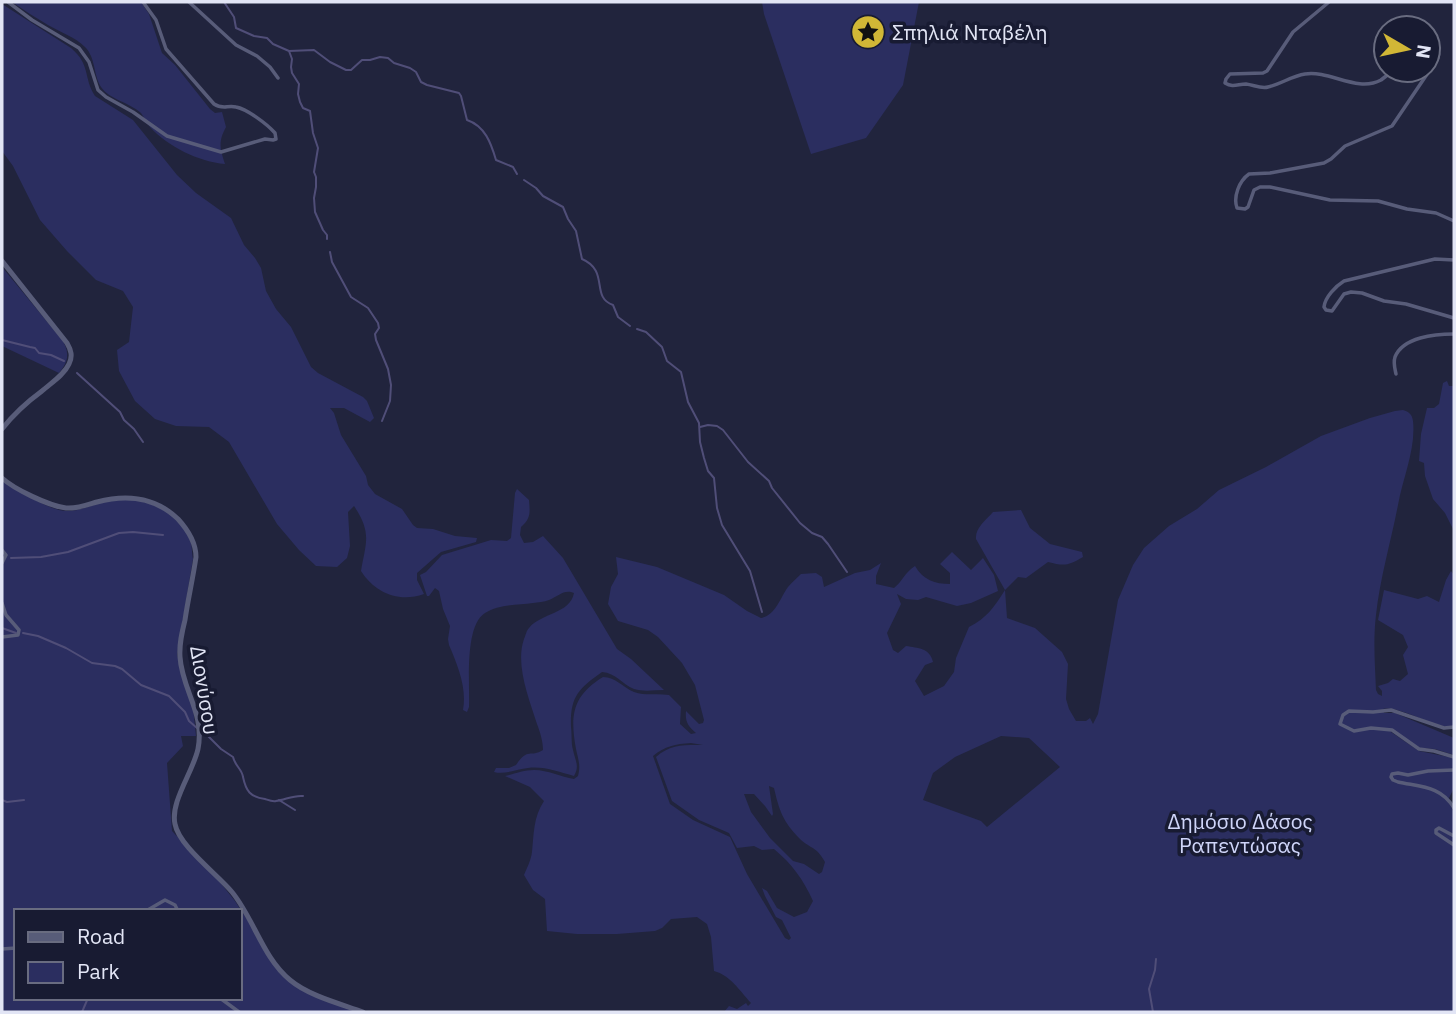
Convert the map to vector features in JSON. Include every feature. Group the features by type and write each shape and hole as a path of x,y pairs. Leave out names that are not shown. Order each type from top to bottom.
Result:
{"main road":[{"path":"2,261 71,349 70,363 62,374 25,405 2,429"},
{"name":"Διονύσου","path":"2,478 23,491 64,508 80,507 120,497 146,500 170,512 188,531 195,546 196,557 180,645 180,659 198,715 200,733 195,759 175,811 176,828 184,842 237,898 275,962 287,977 306,990 363,1012"}],"street":[{"path":"8,2 79,48 89,62 98,90 167,136 221,152 265,139 275,140 275,133 266,124 239,108 220,108 214,104 166,49 156,20 143,2"},
{"path":"189,2 236,45 257,56 270,67 278,78"},
{"path":"1329,2 1293,32 1268,71 1230,74 1226,85 1267,87 1307,73 1332,76 1360,84 1372,82"},
{"path":"1421,84 1391,128 1345,146 1324,163 1249,174 1241,183 1235,202 1237,208 1245,209 1254,190 1270,187 1332,201 1378,201 1436,213 1454,222"},
{"path":"1454,260 1435,259 1344,281 1326,300 1324,307 1332,312 1344,294 1355,292 1384,302 1406,304 1454,318"},
{"path":"1396,374 1394,360 1407,344 1433,335 1454,334"},
{"path":"2,550 6,555 2,562"},
{"path":"2,603 6,615 19,631 18,635 2,637"},
{"path":"1454,727 1444,728 1391,710 1349,711 1340,720 1343,726 1354,731 1371,728 1392,730 1419,750 1454,757"},
{"path":"1454,770 1408,775 1395,773 1391,777 1398,782 1440,792 1454,808"},
{"path":"1454,836 1439,828 1436,830 1436,833 1454,845"},
{"path":"149,909 164,900 175,905 177,909"},
{"path":"223,1000 239,1012"}],"green space":[{"path":"12,2 141,2 149,14 162,53 210,109 215,113 222,112 226,127 221,145 225,164 194,156 165,141 141,113 109,95 101,87 89,51 85,47"},
{"path":"762,2 919,2 903,85 866,138 811,154"},
{"path":"2,4 71,48 82,60 95,96 133,120 177,175 196,193 231,218 244,245 261,268 266,291 291,327 311,367 367,401 374,418 370,422 344,408 330,408 341,435 375,494 402,509 417,528 477,538 476,542 441,552 417,573 417,580 424,594 406,597 388,594 367,579 361,571 366,545 365,531 354,506 348,512 350,546 347,558 337,567 316,566 277,524 229,442 209,427 176,426 155,419 135,401 119,371 117,350 129,342 133,307 123,291 96,280 40,220 13,166 2,151"},
{"path":"2,267 63,341 67,358 59,373 2,346"},
{"path":"1447,381 1449,386 1454,386 1454,531 1445,513 1433,499 1425,476 1424,463 1419,461 1427,408 1434,408 1439,404 1443,383"},
{"name":"Δημόσιο Δάσος Ραπεντώσας","path":"1403,410 1410,414 1413,419 1411,452 1376,615 1376,690 1382,696 1378,686 1393,679 1400,681 1408,674 1403,655 1408,647 1403,635 1378,620 1384,590 1418,599 1427,596 1439,602 1451,571 1454,575 1454,725 1452,727 1435,724 1398,710 1383,709 1384,713 1395,713 1454,738 1454,755 1420,748 1390,729 1419,751 1454,758 1454,788 1448,800 1454,813 1454,1012 724,1012 729,1006 737,1009 751,1003 730,980 714,971 707,924 697,917 671,919 655,931 577,934 547,931 545,899 533,890 524,875 531,855 536,820 544,801 530,787 505,776 534,770 574,779 578,776 573,726 576,708 585,692 603,677 638,693 669,695 681,707 680,724 691,734 696,733 688,723 686,711 699,724 704,720 695,685 682,663 648,630 618,621 608,604 611,587 618,574 616,557 657,567 724,595 761,618 774,610 788,587 801,574 816,573 822,577 824,587 855,573 870,570 881,563 876,584 894,588 915,566 930,580 950,584 950,573 940,564 952,552 971,570 983,558 994,575 998,591 971,603 957,606 926,597 918,600 906,599 897,594 901,604 887,633 893,650 898,653 906,646 923,650 931,657 933,662 925,665 915,681 924,696 944,686 954,672 956,658 969,627 986,616 1005,590 1007,618 1035,628 1062,652 1068,664 1066,699 1069,709 1076,721 1090,718 1093,724 1098,714 1118,600 1133,565 1144,548 1169,526 1197,509 1219,490 1321,436 1395,411","holes":["1001,736 1029,738 1060,767 987,827 981,821 923,800 933,773 955,757","691,743 703,745 672,747 656,757 672,801 699,820 729,833 737,848 754,846 762,850 774,849 801,879 813,901 807,912 794,917 777,908 767,891 762,888 776,917 782,920 791,938 789,940 785,938 747,874 730,837 693,820 670,804 653,756 675,745","769,786 774,788 789,827 819,853 825,862 822,872 819,874 804,864 793,861 770,838 751,812 744,794 754,794 772,816"]},
{"path":"2,481 45,505 65,511 119,499 145,502 168,513 186,531 193,559 177,655 193,707 196,736 181,736 183,746 167,763 172,831 219,881 240,909 14,909 14,1000 242,1000 242,912 285,978 356,1012 2,1012"},
{"path":"517,489 529,500 529,515 521,527 520,535 524,543 533,542 543,536 563,558 617,649 664,690 634,689 611,674 602,672 581,689 572,708 572,744 577,766 574,776 540,768 494,772 496,768 516,765 526,754 543,750 524,682 522,649 529,628 567,605 574,593 564,592 543,602 496,608 478,620 471,643 467,712 463,710 463,685 449,645 450,626 439,591 435,588 427,596 420,575 442,555 491,540 507,541 511,538"},
{"path":"1021,510 1030,528 1050,544 1082,552 1083,557 1070,564 1048,562 1026,578 1018,577 1005,590 976,539 979,528 993,512"}],"waterway":[{"path":"224,2 234,17 236,28 267,38 273,44 289,51 292,73 299,84 300,102 303,108 310,111 318,148 314,172 315,212 327,239"},
{"path":"289,51 314,50 346,70 351,70 362,60 388,58 416,72 421,82 427,85 459,93 467,120 483,131 496,160 513,167 517,174"},
{"path":"524,180 543,196 563,207 576,231 582,259 595,270 602,296 613,305 618,317 630,326"},
{"path":"330,252 332,262 351,297 368,308 378,323 376,340 388,369 391,385 390,401 382,421"},
{"path":"637,329 646,332 662,347 667,361 681,372 688,402 699,423 700,442 708,471 714,478 722,525 750,571 762,612"},
{"path":"2,340 35,348 39,353 64,361"},
{"path":"77,373 120,412 143,442"},
{"path":"700,427 717,426 723,430 748,462 769,481 800,523 822,537 847,572"},
{"path":"11,558 41,557 68,552 119,533 163,535"},
{"path":"2,628 16,633"},
{"path":"23,633 38,636 66,648 92,663 122,669 141,685 169,696 197,728"},
{"path":"205,733 233,757 247,790 252,795 273,801 303,796"},
{"path":"2,800 24,800"},
{"path":"279,800 295,810"},
{"path":"1153,1012 1149,989 1156,959"},
{"path":"82,1012 87,1000"}],"place":[{"name":"Σπηλιά Νταβέλη","path":"868,32"}]}
